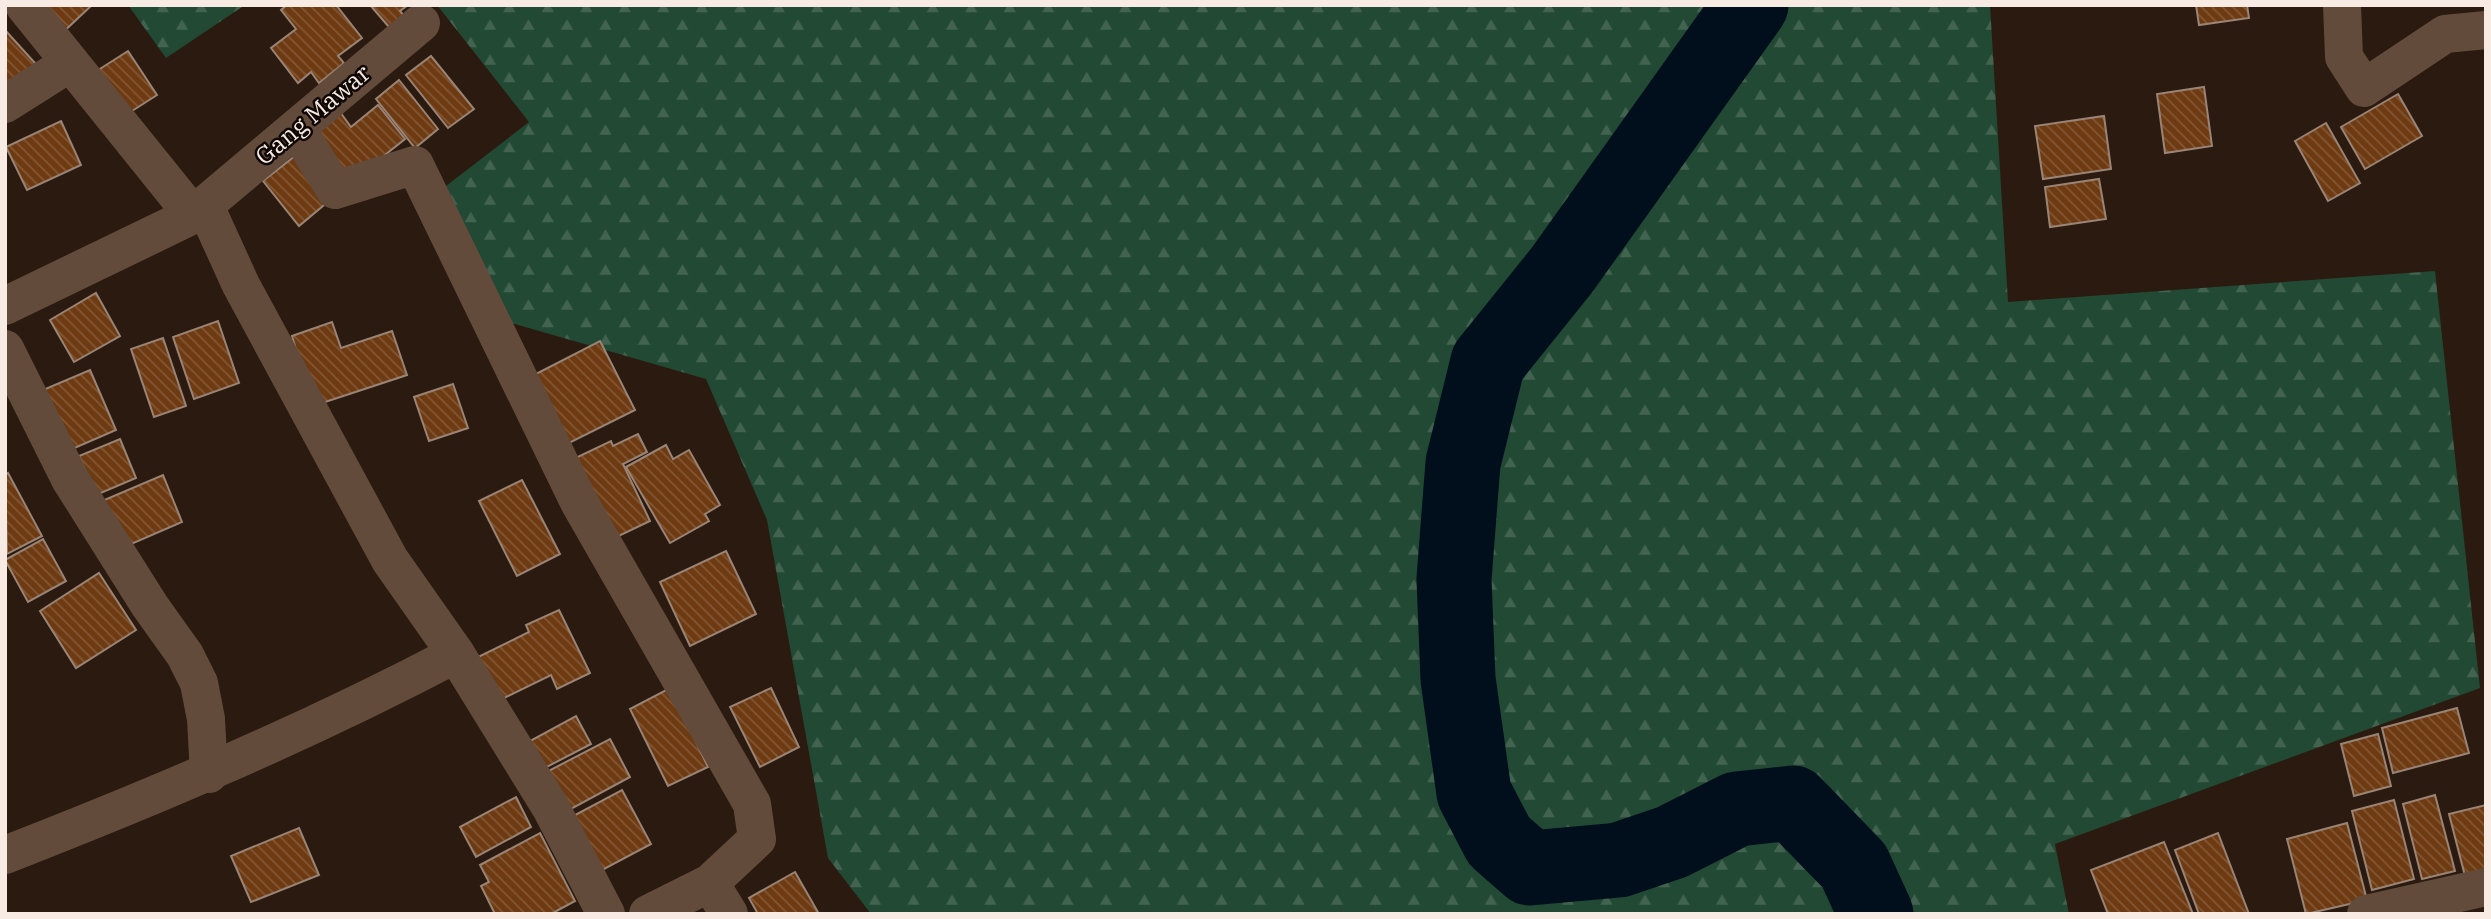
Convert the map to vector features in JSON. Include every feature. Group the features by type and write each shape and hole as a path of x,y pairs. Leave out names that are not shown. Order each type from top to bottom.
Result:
{"street":[{"path":"24,5 70,63 199,211 390,560 456,654 551,808 606,914"},
{"path":"2342,5 2344,57 2364,88 2445,34 2486,30"},
{"name":"Gang Mawar","path":"5,306 199,211 421,23"},
{"path":"5,104 70,63"},
{"path":"297,129 335,190 415,164 579,502 752,804 757,839 719,898 648,914"},
{"path":"5,349 69,479 194,674 206,719 209,774"},
{"path":"5,855 209,774 373,698 456,654"},
{"path":"2367,914 2486,887"}],"green space":[{"path":"128,5 245,5 166,58"},
{"path":"437,5 1990,5 2008,302 2435,271 2480,688 2055,844 2069,914 871,914 828,858 767,520 706,379 498,319 437,193 529,122"}],"building":[{"path":"31,5 92,5 59,36"},
{"path":"287,5 336,5 362,38 338,56 344,63 319,83 311,72 298,83 271,48 296,29 281,10"},
{"path":"370,5 408,5 400,11 409,22 395,34"},
{"path":"2196,5 2247,5 2249,18 2199,25"},
{"path":"5,30 44,73 20,96 5,81"},
{"path":"128,51 157,95 121,118 92,74"},
{"path":"431,56 474,109 448,128 406,75"},
{"path":"399,80 438,129 415,148 376,99"},
{"path":"2204,87 2212,146 2165,153 2157,94"},
{"path":"2398,94 2422,136 2365,169 2341,127"},
{"path":"335,105 351,127 378,105 405,139 347,185 309,125"},
{"path":"2104,116 2111,169 2043,179 2035,126"},
{"path":"61,121 81,165 27,190 6,147"},
{"path":"2326,123 2360,183 2328,201 2295,141"},
{"path":"295,156 330,200 299,226 263,181"},
{"path":"2099,179 2106,219 2050,227 2045,187"},
{"path":"96,293 120,336 74,362 50,320"},
{"path":"218,321 239,383 194,399 173,337"},
{"path":"332,322 341,348 392,331 407,375 313,406 292,336"},
{"path":"163,338 186,406 154,417 131,349"},
{"path":"600,341 635,410 567,444 532,376"},
{"path":"90,370 116,430 70,450 43,390"},
{"path":"453,384 468,428 429,441 414,397"},
{"path":"638,434 647,452 623,464 650,521 604,543 565,463 611,441 613,446"},
{"path":"120,439 136,478 96,495 79,456"},
{"path":"666,445 673,459 689,450 720,505 705,514 709,521 670,543 626,467"},
{"path":"8,473 42,536 7,554 5,475"},
{"path":"163,475 182,522 122,548 102,501"},
{"path":"522,480 560,554 517,576 479,501"},
{"path":"43,539 66,581 28,602 5,560"},
{"path":"726,551 756,614 690,646 660,582"},
{"path":"99,573 136,630 76,668 40,611"},
{"path":"559,610 590,673 557,689 551,675 492,704 470,661 529,632 526,625"},
{"path":"670,688 708,767 668,786 630,709"},
{"path":"771,688 799,747 760,767 730,707"},
{"path":"2457,708 2469,753 2393,773 2382,728"},
{"path":"576,716 591,744 535,773 521,746"},
{"path":"2378,734 2391,786 2354,796 2341,744"},
{"path":"610,739 630,777 558,816 537,777"},
{"path":"622,790 651,844 591,876 562,822"},
{"path":"2435,795 2455,871 2422,879 2403,804"},
{"path":"516,797 531,827 476,857 460,827"},
{"path":"2394,800 2414,879 2372,890 2352,811"},
{"path":"2486,805 2486,871 2465,876 2449,814"},
{"path":"2347,823 2367,900 2306,914 2287,839"},
{"path":"299,828 319,875 251,902 231,856"},
{"path":"540,833 575,901 551,914 495,914 481,886 489,882 480,865"},
{"path":"2218,833 2249,914 2199,914 2175,850"},
{"path":"2164,842 2193,914 2108,914 2091,870"},
{"path":"795,872 819,914 758,914 749,898"}],"waterway":[{"path":"1751,5 1562,270 1488,362 1463,463 1454,579 1458,679 1474,793 1499,841 1530,868 1619,860 1672,842 1737,809 1793,803 1854,866 1876,914"}]}
